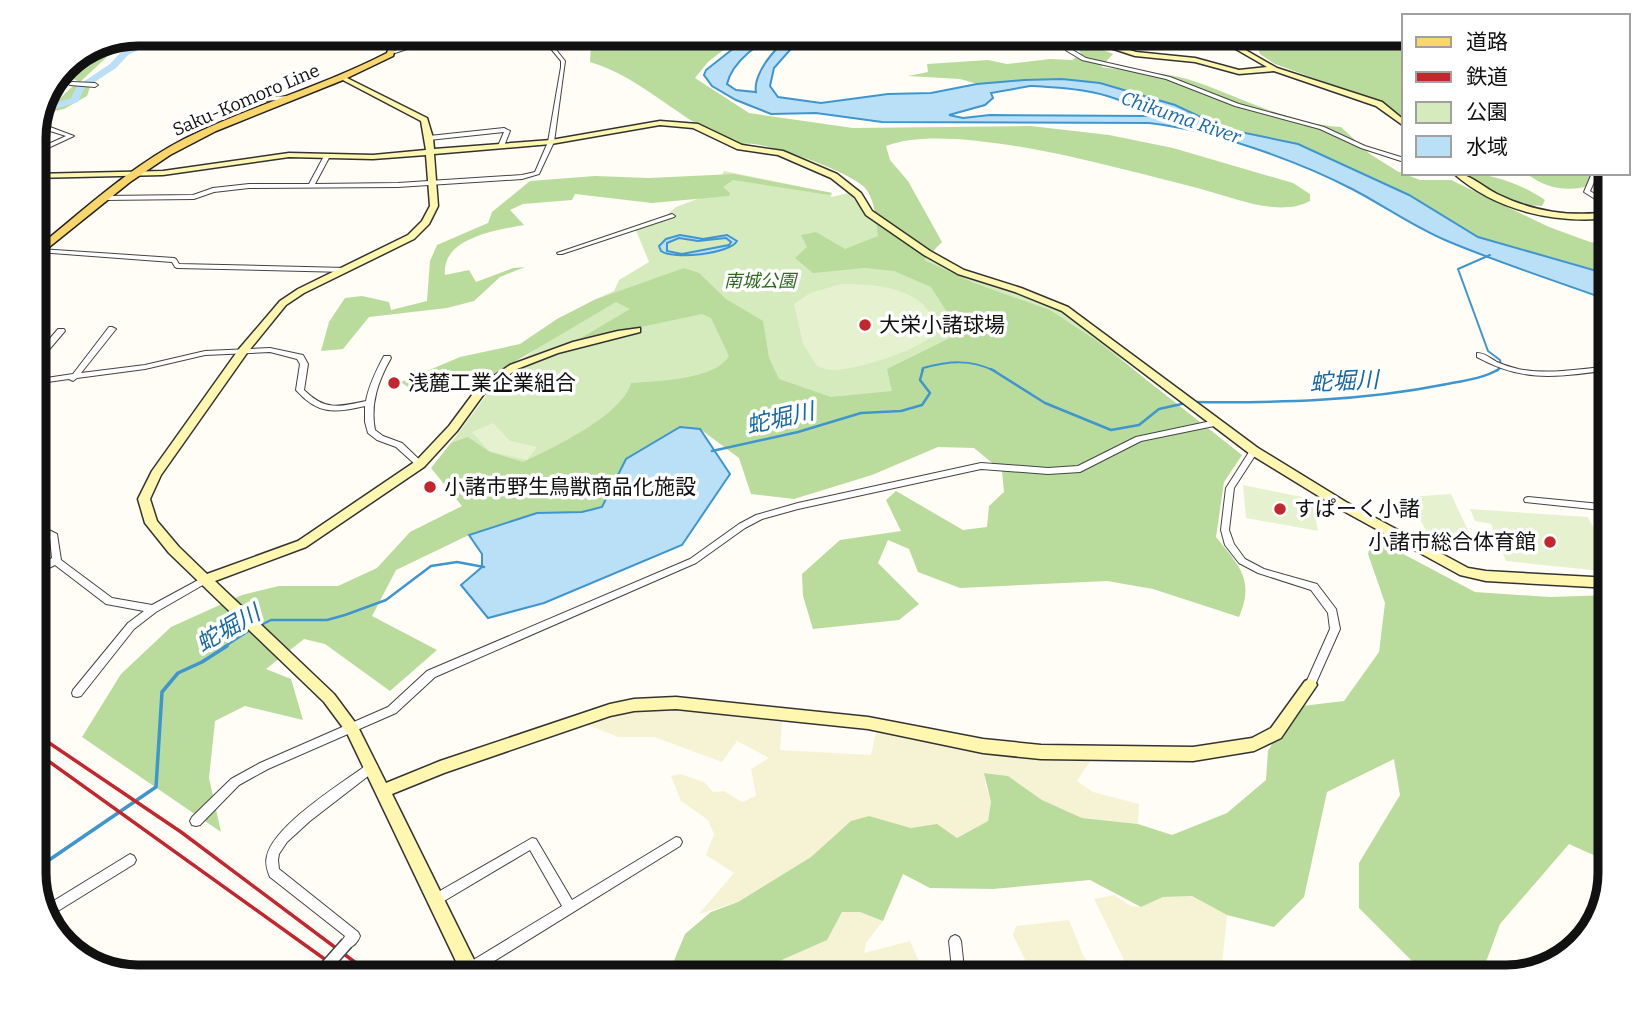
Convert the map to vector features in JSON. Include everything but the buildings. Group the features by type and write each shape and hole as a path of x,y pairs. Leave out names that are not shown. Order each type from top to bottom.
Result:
{"main road":[{"path":"392,46 393,52"},
{"name":"Saku-Komoro Line","path":"46,246 134,174 191,140 341,77 393,52"}],"street":[{"path":"393,52 412,46"},
{"path":"103,198 194,197 213,190 249,186 432,182 522,177 537,173 551,142 563,61 551,46"},
{"path":"1065,46 1083,59 1168,78 1237,105 1322,128 1363,147 1402,159"},
{"path":"1110,46 1136,54 1195,60 1239,72 1275,69"},
{"path":"1234,46 1275,69 1379,104 1402,122"},
{"path":"341,77 419,116 427,127 434,206 431,214 421,229 392,248 301,291 283,303 243,351 156,474 144,499 151,523 235,610 329,698 352,729 468,965"},
{"path":"72,84 95,85"},
{"path":"205,118 250,100 289,98"},
{"path":"46,176 180,171 273,157 373,157 551,142 673,122 695,126 740,147 780,153 834,176 858,195 864,208 877,219 961,272 1018,290 1065,309 1254,451 1342,505 1465,572 1486,576 1598,582"},
{"path":"46,131 71,135 46,147"},
{"path":"429,138 507,131 500,146"},
{"path":"313,184 327,156"},
{"path":"1460,175 1507,203 1548,215 1598,218"},
{"path":"1594,175 1587,192 1598,199"},
{"path":"560,253 672,216"},
{"path":"46,254 174,260 177,265 346,270"},
{"path":"73,379 112,329"},
{"path":"77,692 131,626 153,609 205,580 243,564 276,556 302,544 420,464 436,449 481,390 502,374 530,360 603,337 636,330"},
{"path":"46,348 61,331"},
{"path":"46,381 145,367 205,353 270,350 300,357 304,364 300,390 314,406 335,409 369,403"},
{"path":"1480,355 1490,362 1526,375 1598,369"},
{"path":"387,358 378,373 369,403 371,431 380,438 399,445 420,464"},
{"path":"196,821 235,782 264,766 392,710 430,674 693,561 715,543 759,517 981,466 1048,471 1080,469 1139,439 1216,423"},
{"path":"383,791 610,710 634,705 676,703 868,723 983,746 1041,752 1193,754 1254,744 1276,733 1310,685 1335,629 1333,611 1314,587 1261,571 1242,561 1230,545 1225,530 1230,488 1254,451"},
{"path":"1528,500 1598,507"},
{"path":"46,532 54,536 57,560 109,601 153,609"},
{"path":"46,566 57,560"},
{"path":"328,965 354,936 274,873 271,867 274,851 278,844 372,767"},
{"path":"485,965 570,907 676,842"},
{"path":"435,900 532,843 570,907"},
{"path":"53,908 130,860"},
{"path":"954,941 957,965"}],"shaded area":[{"path":"667,708 782,722 780,750 871,755 876,732 997,751 1093,757 1077,781 1093,792 1139,804 1138,824 1082,818 1042,800 1008,776 985,773 985,784 991,801 988,821 957,838 937,825 911,828 869,816 852,821 811,857 738,902 699,914 734,873 706,855 714,834 708,820 681,801 671,776 680,774 704,782 713,792 724,791 742,802 756,796 751,769 769,758 737,741 722,762 654,737 618,737 586,724 643,709"},
{"path":"1114,895 1131,906 1141,907 1163,897 1192,896 1227,915 1222,965 1127,965 1094,899"},
{"path":"842,912 860,912 883,921 866,943 864,953 910,941 920,964 770,965 826,940"},
{"path":"1069,920 1084,957 1090,965 1028,965 1013,935 1016,926"}],"green space":[{"path":"129,46 110,54 80,82 67,78 91,58 108,50"},
{"path":"591,46 728,46 708,62 695,78 749,113 853,128 1031,126 1109,135 1173,148 1293,183 1310,194 1310,201 1298,206 1270,207 1086,160 996,143 916,139 886,146 890,160 908,181 942,242 924,260 974,283 1050,310 1097,341 1242,455 1224,482 1216,537 1238,565 1245,583 1244,604 1239,617 1153,589 1107,581 960,588 918,572 909,549 888,540 878,563 919,604 899,620 813,629 803,596 802,574 840,540 901,531 886,500 896,491 963,530 987,527 989,506 1004,492 1002,471 974,448 938,447 872,475 794,499 751,494 739,458 700,429 680,427 626,459 602,507 582,512 537,513 469,535 396,570 372,616 437,650 390,691 325,644 304,639 266,669 291,679 303,720 245,706 215,721 209,778 221,832 82,737 121,674 171,627 242,595 279,586 338,586 377,568 410,532 462,506 431,468 451,443 468,437 490,452 523,462 601,419 625,395 631,383 699,375 722,364 729,356 711,318 702,314 598,336 564,348 630,309 616,302 489,377 478,381 468,376 409,388 401,382 460,357 520,344 557,319 594,300 684,268 699,273 726,299 763,321 769,358 779,379 831,397 892,391 887,369 954,336 947,312 931,287 894,271 865,268 813,273 795,258 807,247 801,235 816,232 845,249 878,236 872,202 863,186 826,166 795,155 766,146 733,143 696,124 627,78 590,62"},
{"path":"1075,46 1095,46 1113,54 1101,67 1177,76 1282,115 1341,127 1370,154 1402,175 1420,180 1451,180 1549,227 1598,243 1598,270 1478,237 1409,195 1298,144 1226,129 1175,105 1139,93 1062,79 977,84 960,79 908,76 928,72 927,64 988,60 1007,64 1050,59 1073,60 1081,53"},
{"path":"1257,46 1402,46 1402,116 1387,105 1275,64 1260,54"},
{"path":"73,86 90,87 87,96 64,109 50,112 54,104"},
{"name":"南城公園","path":"724,171 832,193 831,197 849,193 867,215 961,274 1063,312 1170,400 926,376 835,419 761,380 634,436 591,496 442,455 502,374 547,341 594,300 614,291 619,280 649,262 635,228 662,219 676,207 713,193"},
{"path":"734,174 832,193 829,195 733,180 723,187 730,193 729,196 652,203 575,194 572,200 523,204 510,210 524,225 486,233 461,244 446,262 445,275 469,270 476,282 513,268 525,267 500,277 474,301 447,308 369,317 343,349 321,351 329,322 345,298 362,296 389,302 391,310 427,301 430,261 437,245 488,223 492,212 530,181 595,176 649,178"},
{"path":"1467,175 1485,175 1506,181 1545,200 1542,206 1520,203"},
{"path":"1529,175 1598,175 1597,184 1569,189 1551,186"},
{"name":"大栄小諸球場","path":"841,284 885,287 914,298 925,307 932,319 933,334 915,347 871,363 833,370 817,366 803,344 794,304 810,293"},
{"path":"493,423 510,441 537,447 527,460 489,451 472,432"},
{"name":"すぱーく小諸","path":"1243,485 1312,499 1318,531 1246,518"},
{"path":"1451,494 1478,552 1435,549 1409,497"},
{"name":"小諸市総合体育館","path":"1470,509 1588,517 1598,537 1598,571 1506,561 1491,524 1475,521"},
{"path":"1373,538 1475,592 1550,597 1598,595 1598,857 1569,844 1500,924 1485,965 1416,965 1359,908 1359,863 1400,795 1394,759 1327,792 1304,897 1274,927 1227,915 1192,896 1163,897 1141,907 1090,880 993,889 930,888 903,874 883,921 860,912 842,912 827,940 770,965 673,963 685,934 711,912 738,902 811,857 851,821 869,816 911,828 937,824 957,838 988,821 991,802 984,773 1008,776 1042,800 1082,818 1138,824 1172,835 1227,813 1266,780 1268,751 1294,707 1344,701 1379,652 1385,603 1368,554"}],"water":[{"name":"Chikuma River","path":"736,46 758,46 741,60 727,84 736,90 756,92 759,74 771,55 779,46 793,46 774,68 770,86 778,97 821,103 888,94 931,93 977,84 1024,80 1062,79 1100,83 1175,105 1226,129 1298,144 1409,195 1478,237 1598,271 1598,296 1445,240 1352,189 1305,167 1199,132 1149,123 882,122 816,113 771,114 736,100 712,86 704,75 706,70","holes":["1030,86 1075,90 1121,101 1146,116 990,115 963,118 949,115 985,105 993,98 991,93"]},
{"path":"680,235 703,239 727,235 737,241 732,246 713,252 677,255 661,251 659,246 666,239","holes":["679,238 698,241 726,238 731,242 729,245 682,254 667,251 667,243"]},
{"path":"680,427 700,429 730,474 682,545 544,603 488,618 461,585 482,567 482,554 469,535 537,513 582,512 602,507 626,459"}],"waterway":[{"path":"51,107 75,100 80,88 113,66 125,53 140,46"},
{"name":"蛇堀川","path":"1490,255 1458,269 1488,351 1500,360 1498,369"},
{"name":"蛇堀川","path":"922,371 923,368 959,362 977,364 993,370"},
{"name":"蛇堀川","path":"712,451 798,432 861,413 901,411 922,405 930,393 920,380 923,369"},
{"name":"蛇堀川","path":"1193,402 1289,401 1384,394 1467,380 1498,369"},
{"name":"蛇堀川","path":"993,370 1045,403 1111,430 1139,425 1159,409 1186,403"},
{"name":"蛇堀川","path":"259,626 271,620 327,620 345,615 386,600 431,566 457,562 484,567"},
{"name":"蛇堀川","path":"224,647 250,630"},
{"name":"蛇堀川","path":"46,862 156,787 162,692 178,673 227,646"}],"railway":[{"path":"46,741 181,832 359,965"},
{"path":"46,759 333,965"}],"place":[{"name":"大栄小諸球場","path":"865,325"},
{"name":"浅麓工業企業組合","path":"394,383"},
{"name":"小諸市野生鳥獣商品化施設","path":"430,487"},
{"name":"すぱーく小諸","path":"1280,509"},
{"name":"小諸市総合体育館","path":"1550,542"}]}
